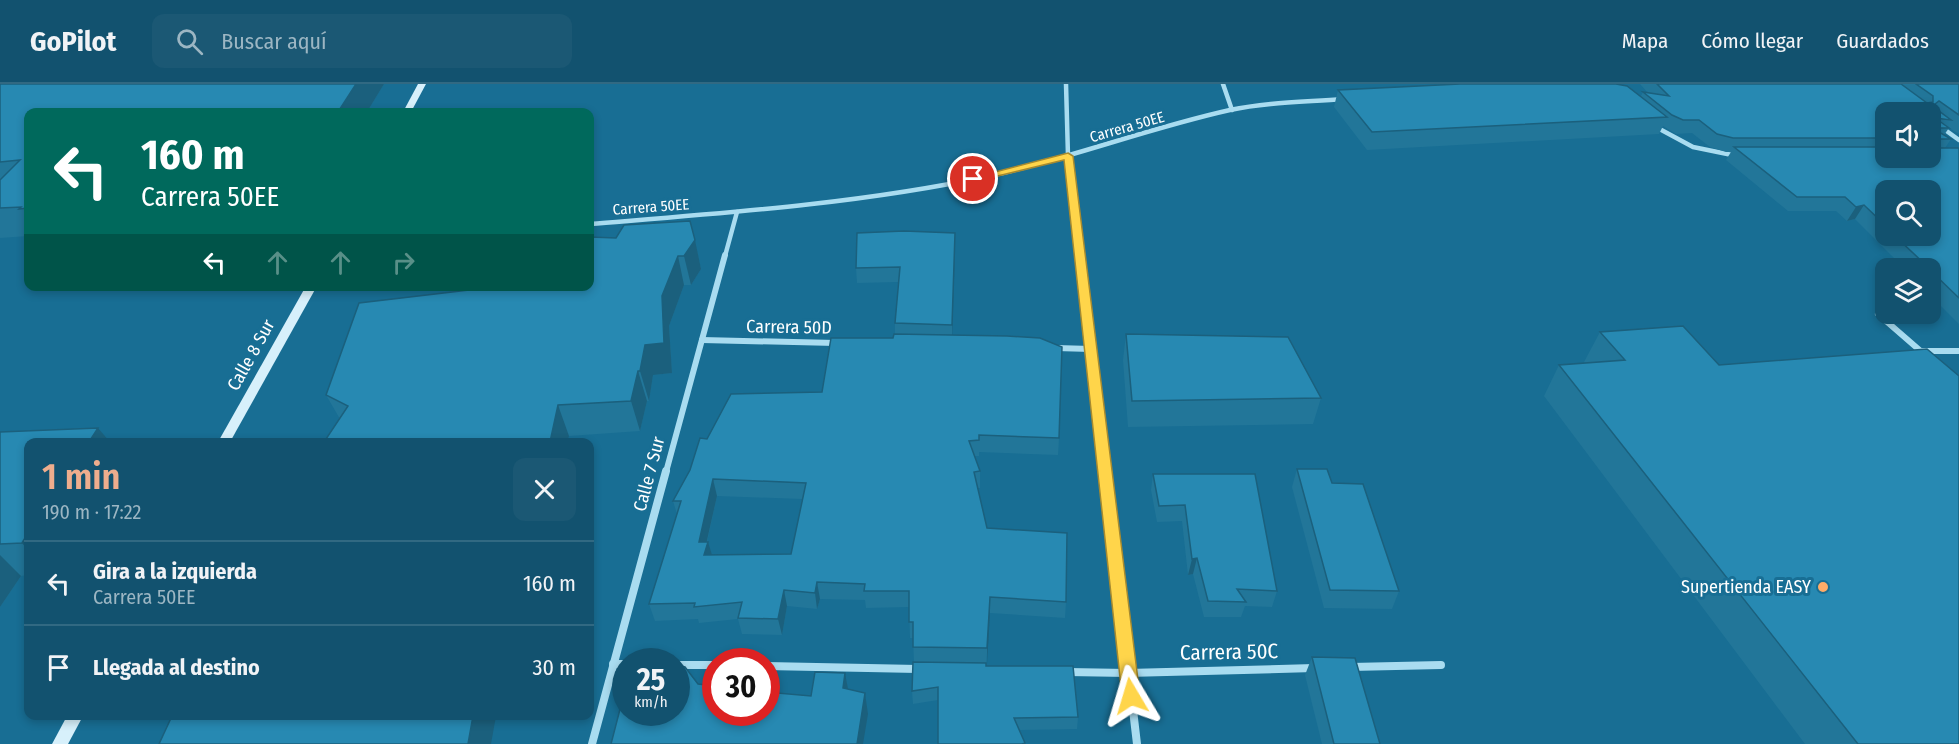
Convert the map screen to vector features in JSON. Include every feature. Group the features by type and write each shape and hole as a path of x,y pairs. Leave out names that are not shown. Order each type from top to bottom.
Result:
{"street":[{"path":"409,108 422,84"},
{"path":"1066,84 1068,156 1137,744"},
{"path":"1223,84 1232,110"},
{"name":"Carrera 50EE","path":"594,224 737,212 922,189 1068,156 1232,110 1346,99"},
{"path":"1647,121 1693,147 1725,156 1742,156"},
{"path":"1941,127 1959,140"},
{"name":"Calle 7 Sur","path":"618,648 737,212"},
{"name":"Calle 8 Sur","path":"226,438 309,291"},
{"path":"1890,324 1929,358"},
{"name":"Carrera 50D","path":"702,340 840,343"},
{"path":"1046,348 1091,349"},
{"path":"1921,351 1959,351"},
{"path":"1337,668 1441,665"},
{"path":"780,666 930,669"},
{"name":"Carrera 50C","path":"1058,672 1128,673 1325,668"},
{"name":"Calle 7 Sur","path":"592,744 612,671"},
{"path":"60,744 73,720"}],"building":[{"path":"0,84 356,84 341,108 24,108 24,208 0,208 0,180 20,160 0,162"},
{"path":"1460,84 1616,84 1627,86 1667,117 1372,132 1338,90"},
{"path":"1657,84 1901,84 1926,102 1875,102 1875,138 1733,138 1717,134 1699,120 1683,120 1672,115 1643,92 1669,96"},
{"path":"1916,84 1959,84 1959,115 1939,101 1933,102 1933,96"},
{"path":"1941,112 1951,120 1941,119"},
{"path":"1941,122 1949,128 1941,128"},
{"path":"1941,133 1951,139 1941,139"},
{"path":"1734,147 1875,147 1875,168 1941,168 1941,148 1959,148 1959,298 1941,281 1941,258 1918,258 1906,246 1941,246 1941,180 1875,180 1875,216 1864,205 1856,207 1845,197 1797,197"},
{"path":"690,221 695,240 684,256 678,256 662,296 664,343 645,345 631,401 558,405 551,438 327,438 348,406 326,395 359,303 461,291 594,291 594,237 616,238 624,225"},
{"path":"904,231 955,233 952,325 895,323 900,267 856,268 857,233"},
{"name":"Supertienda EASY","path":"1683,326 1719,365 1927,349 1959,376 1959,744 1858,744 1559,365 1625,360 1600,332"},
{"path":"894,334 1007,336 1040,338 1062,347 1059,438 979,435 979,440 969,441 980,471 974,472 987,528 1067,533 1066,602 990,597 987,648 913,647 913,622 909,622 909,591 864,591 865,584 817,582 815,593 784,590 778,619 738,618 742,602 694,607 695,603 649,604 681,501 673,501 690,470 700,438 707,439 731,394 822,392 831,338 893,338","holes":["713,479 806,483 791,554 704,555 708,542 699,542"]},
{"path":"1126,334 1288,337 1321,398 1132,401"},
{"path":"98,428 92,438 24,438 24,540 22,543 0,544 0,432"},
{"path":"1297,469 1327,469 1332,483 1363,484 1399,591 1330,590"},
{"path":"1153,474 1255,474 1277,591 1237,589 1246,602 1208,601 1197,558 1192,559 1185,505 1159,506"},
{"path":"1312,657 1355,658 1380,744 1334,744"},
{"path":"913,662 986,663 986,666 1073,666 1078,717 1014,718 1025,743 1022,744 938,744 938,687 912,691"},
{"path":"815,672 845,673 843,688 865,693 857,744 611,744 616,726 690,726 690,674 698,684 702,684 702,726 780,726 780,693 811,696"},
{"path":"170,720 472,720 468,744 159,744"}],"place":[{"name":"Supertienda EASY","path":"1823,587"}],"route":[{"path":"973,179 1068,156 1131,696"}]}
